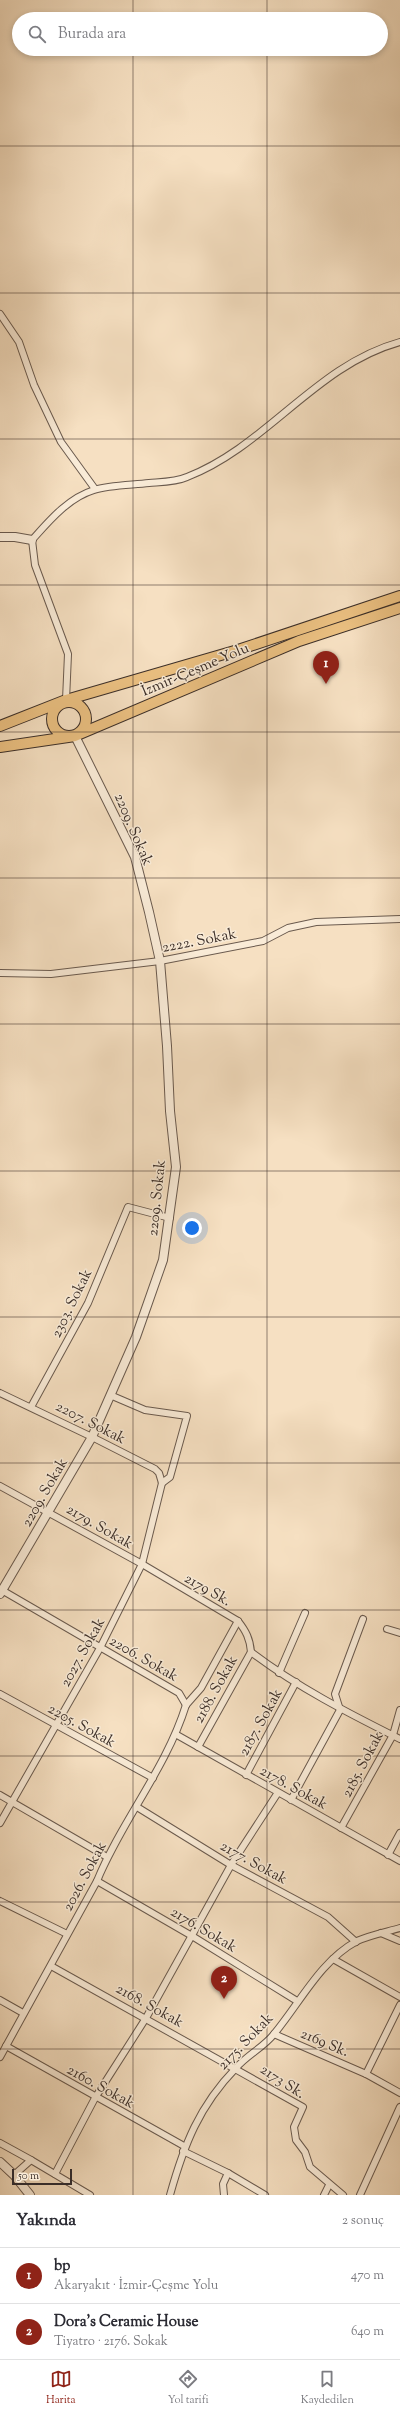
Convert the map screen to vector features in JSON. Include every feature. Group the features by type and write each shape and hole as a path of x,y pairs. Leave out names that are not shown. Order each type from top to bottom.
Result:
{"highway":[{"name":"İzmir-Çeşme Yolu","path":"0,726 66,700 238,650 400,596"},
{"name":"İzmir-Çeşme Yolu","path":"0,747 75,736 299,641 400,608"},
{"path":"66,700 80,706 86,715 85,727 75,736 61,735 54,726 53,715 55,710 66,700"}],"street":[{"path":"0,314 20,342 34,385 61,442 94,490"},
{"path":"32,540 64,506 94,490 186,478 221,460 267,428 347,364 384,346 400,342"},
{"path":"0,537 15,536 32,540"},
{"path":"32,540 35,565 68,654 66,700"},
{"name":"2209. Sokak","path":"1,1591 50,1512 92,1437 136,1337 157,1281 170,1218 176,1167 170,1111 167,1046 160,961 135,857 75,736"},
{"name":"2222. Sokak","path":"0,973 51,974 160,961 263,941 288,928 316,922 400,919"},
{"name":"2303. Sokak","path":"31,1407 88,1303 128,1207 170,1218"},
{"name":"2207. Sokak","path":"0,1393 155,1469 159,1473 162,1483"},
{"path":"110,1395 145,1410 187,1416 170,1477 162,1483"},
{"name":"2027. Sokak","path":"0,1823 100,1648 142,1564 162,1483"},
{"name":"2179. Sokak","path":"0,1486 50,1512 166,1579"},
{"name":"2179 Sk.","path":"166,1579 238,1622"},
{"name":"2206. Sokak","path":"1,1591 179,1693 186,1705"},
{"name":"2187. Sokak","path":"279,1673 305,1613"},
{"path":"291,1800 340,1710 335,1694 364,1619"},
{"path":"186,1705 202,1688 238,1622"},
{"name":"2188. Sokak","path":"198,1747 251,1652 247,1634 238,1622"},
{"path":"387,1629 400,1633"},
{"path":"251,1652 279,1673 340,1710 400,1739"},
{"name":"2187. Sokak","path":"246,1775 296,1682"},
{"name":"2205. Sokak","path":"0,1694 55,1726 153,1778"},
{"name":"2026. Sokak","path":"0,2057 97,1881 107,1857 177,1735 186,1705"},
{"name":"2185. Sokak","path":"341,1828 393,1735 400,1710"},
{"name":"2178. Sokak","path":"177,1735 277,1794 291,1800 400,1861"},
{"path":"0,1794 107,1857"},
{"path":"54,2174 95,2098 146,2018 231,1865 277,1794"},
{"name":"2177. Sokak","path":"137,1807 231,1865 328,1917 356,1942"},
{"path":"388,1854 400,1833"},
{"name":"2176. Sokak","path":"97,1881 192,1936 297,2002"},
{"path":"0,1901 67,1934"},
{"name":"2175. Sokak","path":"170,2195 184,2148 199,2113 236,2068 274,2034 297,2002 333,1959 356,1942 400,1928"},
{"path":"381,1933 400,1941"},
{"path":"333,1959 400,1997"},
{"name":"2168. Sokak","path":"51,1966 236,2068"},
{"path":"0,2000 23,2013"},
{"path":"366,2074 400,2005"},
{"name":"2169 Sk.","path":"274,2034 366,2074 400,2093"},
{"name":"2160. Sokak","path":"6,2046 265,2195"},
{"name":"2173 Sk.","path":"236,2068 303,2107 294,2131 296,2140 305,2152 310,2167 329,2185"},
{"path":"360,2195 400,2107"},
{"path":"0,2143 90,2195"},
{"path":"14,2175 31,2160"},
{"path":"0,2162 14,2175 30,2195"},
{"path":"224,2195 223,2184 228,2173"},
{"path":"324,2195 329,2185 343,2195"}],"place":[{"name":"bp","path":"326,684"},
{"name":"Dora's Ceramic House","path":"224,1999"}]}
